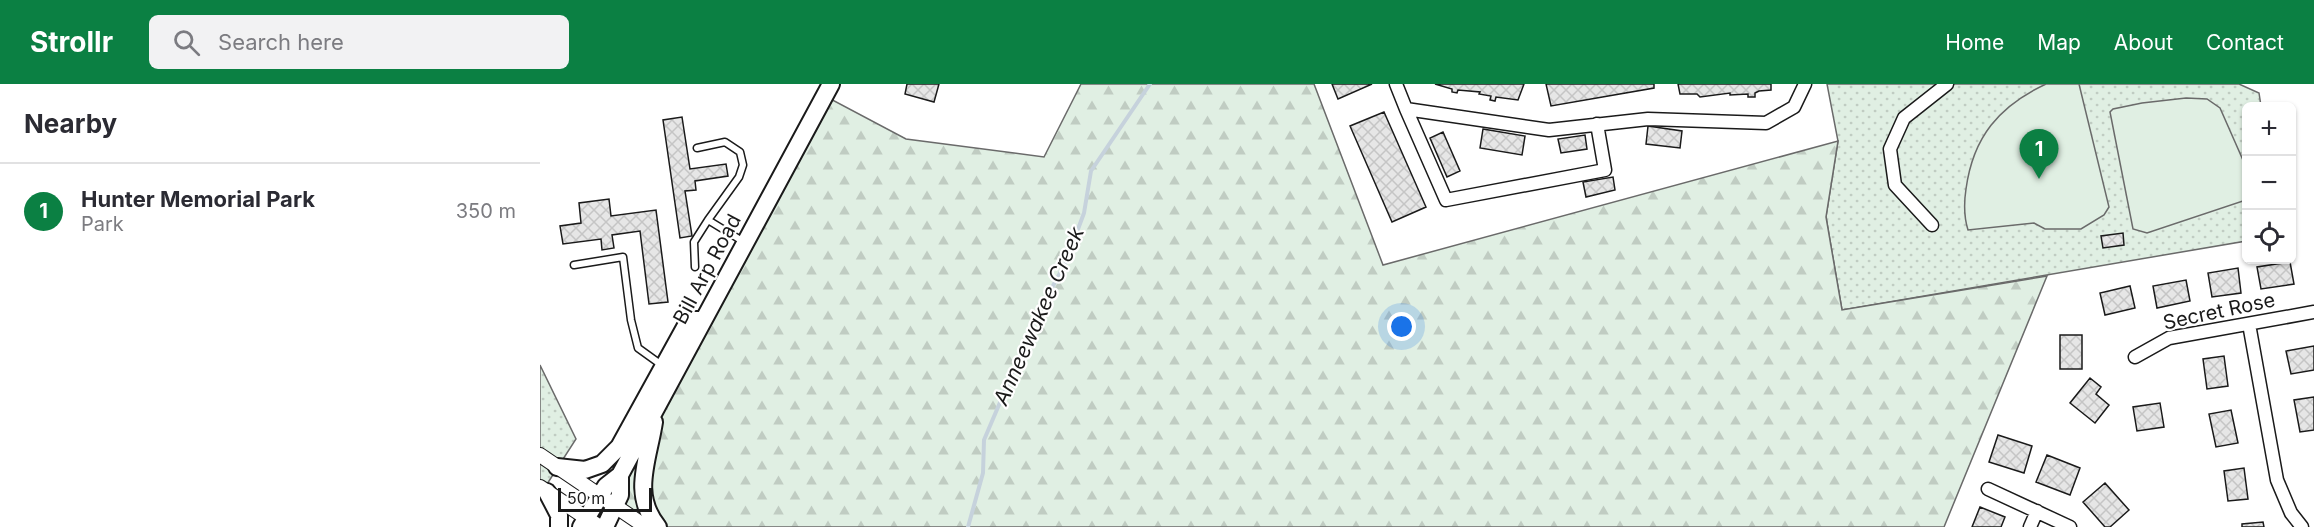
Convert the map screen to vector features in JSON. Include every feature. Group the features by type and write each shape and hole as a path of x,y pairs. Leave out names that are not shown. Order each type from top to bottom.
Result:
{"main road":[{"name":"Bill Arp Road","path":"590,525 599,497 606,486 620,475 831,84"},
{"path":"556,467 585,470 602,464 619,447 689,320 703,320"},
{"path":"656,409 642,495 651,518 658,527"},
{"name":"Bill Arp Road","path":"605,527 620,495 620,475"},
{"path":"543,490 558,515 559,527"}],"street":[{"path":"1396,84 1446,200 1605,170 1597,124"},
{"path":"1406,109 1549,130 1648,119 1766,123 1794,107 1805,84"},
{"path":"1932,225 1895,185 1890,149 1904,118 1947,84"},
{"name":"Secret Rose","path":"2135,357 2169,338 2314,312"},
{"path":"2249,324 2277,480 2290,513 2302,527"},
{"path":"540,455 646,527"},
{"path":"1988,489 2070,527"},
{"path":"543,490 590,525"},
{"path":"2030,527 2037,511"}],"lane":[{"path":"695,267 694,242 739,177 743,165 740,152 725,142 698,148"},
{"path":"708,220 745,242"},
{"path":"574,264 623,257 631,320 638,348 663,367"}],"green space":[{"path":"1081,84 1314,84 1383,265 1838,141 1826,217 1842,310 2047,276 1944,527 646,527 615,506 620,475 825,96 906,139 1044,157"},
{"path":"1827,84 2239,84 2259,93 2260,102 2242,102 2242,242 1842,310 1826,217 1838,141"},
{"path":"2046,84 2079,84 2109,207 2104,215 2081,229 2045,229 2034,223 1968,230 1965,209 1966,189 1975,154 1982,139 2002,113 2015,102"},
{"path":"2186,98 2207,99 2220,108 2242,158 2242,201 2147,233 2133,229 2110,112 2113,109"},
{"path":"540,365 576,439 540,495"}],"building":[{"path":"907,84 939,84 934,102 905,94"},
{"path":"1332,84 1372,84 1338,99"},
{"path":"1435,84 1524,84 1518,100 1496,97 1495,101 1490,100 1491,96 1479,94 1480,92 1458,90 1457,93 1452,92 1452,89"},
{"path":"1546,84 1654,84 1654,88 1551,106"},
{"path":"1678,84 1771,84 1771,90 1759,91 1755,93 1755,97 1748,97 1748,94 1730,95 1730,93 1700,97 1697,94 1680,94"},
{"path":"1384,112 1426,207 1392,222 1350,126"},
{"path":"682,117 690,169 726,164 728,176 695,181 696,190 685,191 692,236 680,238 663,120"},
{"path":"1648,126 1682,131 1680,148 1646,144"},
{"path":"1483,129 1525,136 1522,155 1480,148"},
{"path":"1443,132 1460,171 1447,177 1430,138"},
{"path":"1585,135 1587,149 1561,153 1558,139"},
{"path":"1613,177 1615,190 1586,197 1583,182"},
{"path":"609,199 611,216 656,210 668,302 649,304 640,231 612,235 614,248 602,250 601,239 563,244 560,226 581,223 579,203"},
{"path":"2123,233 2124,245 2103,248 2101,236"},
{"path":"2290,264 2294,284 2261,289 2257,267"},
{"path":"2238,268 2241,293 2212,297 2208,273"},
{"path":"2186,280 2190,301 2157,308 2153,286"},
{"path":"2130,286 2135,308 2105,315 2100,293"},
{"path":"2060,335 2082,335 2082,369 2060,369"},
{"path":"2314,346 2314,370 2291,374 2286,351"},
{"path":"2224,356 2228,386 2207,389 2203,359"},
{"path":"2090,378 2101,387 2096,394 2109,405 2095,423 2070,403"},
{"path":"2314,397 2314,430 2300,432 2294,400"},
{"path":"2160,403 2164,427 2137,431 2133,407"},
{"path":"2231,410 2238,443 2216,447 2209,414"},
{"path":"1998,435 2032,446 2024,473 1989,462"},
{"path":"2047,455 2080,468 2070,495 2036,482"},
{"path":"2244,468 2248,499 2228,501 2224,471"},
{"path":"2105,483 2129,510 2110,527 2105,527 2083,502"},
{"path":"1980,507 2005,517 2001,527 1972,527"},
{"path":"2263,522 2264,527 2242,527 2242,524"}],"waterway":[{"name":"Anneewakee Creek","path":"968,527 983,473 984,440 1038,313 1065,264 1084,213 1091,171 1150,84"}],"place":[{"name":"Hunter Memorial Park","path":"2039,179"}]}
